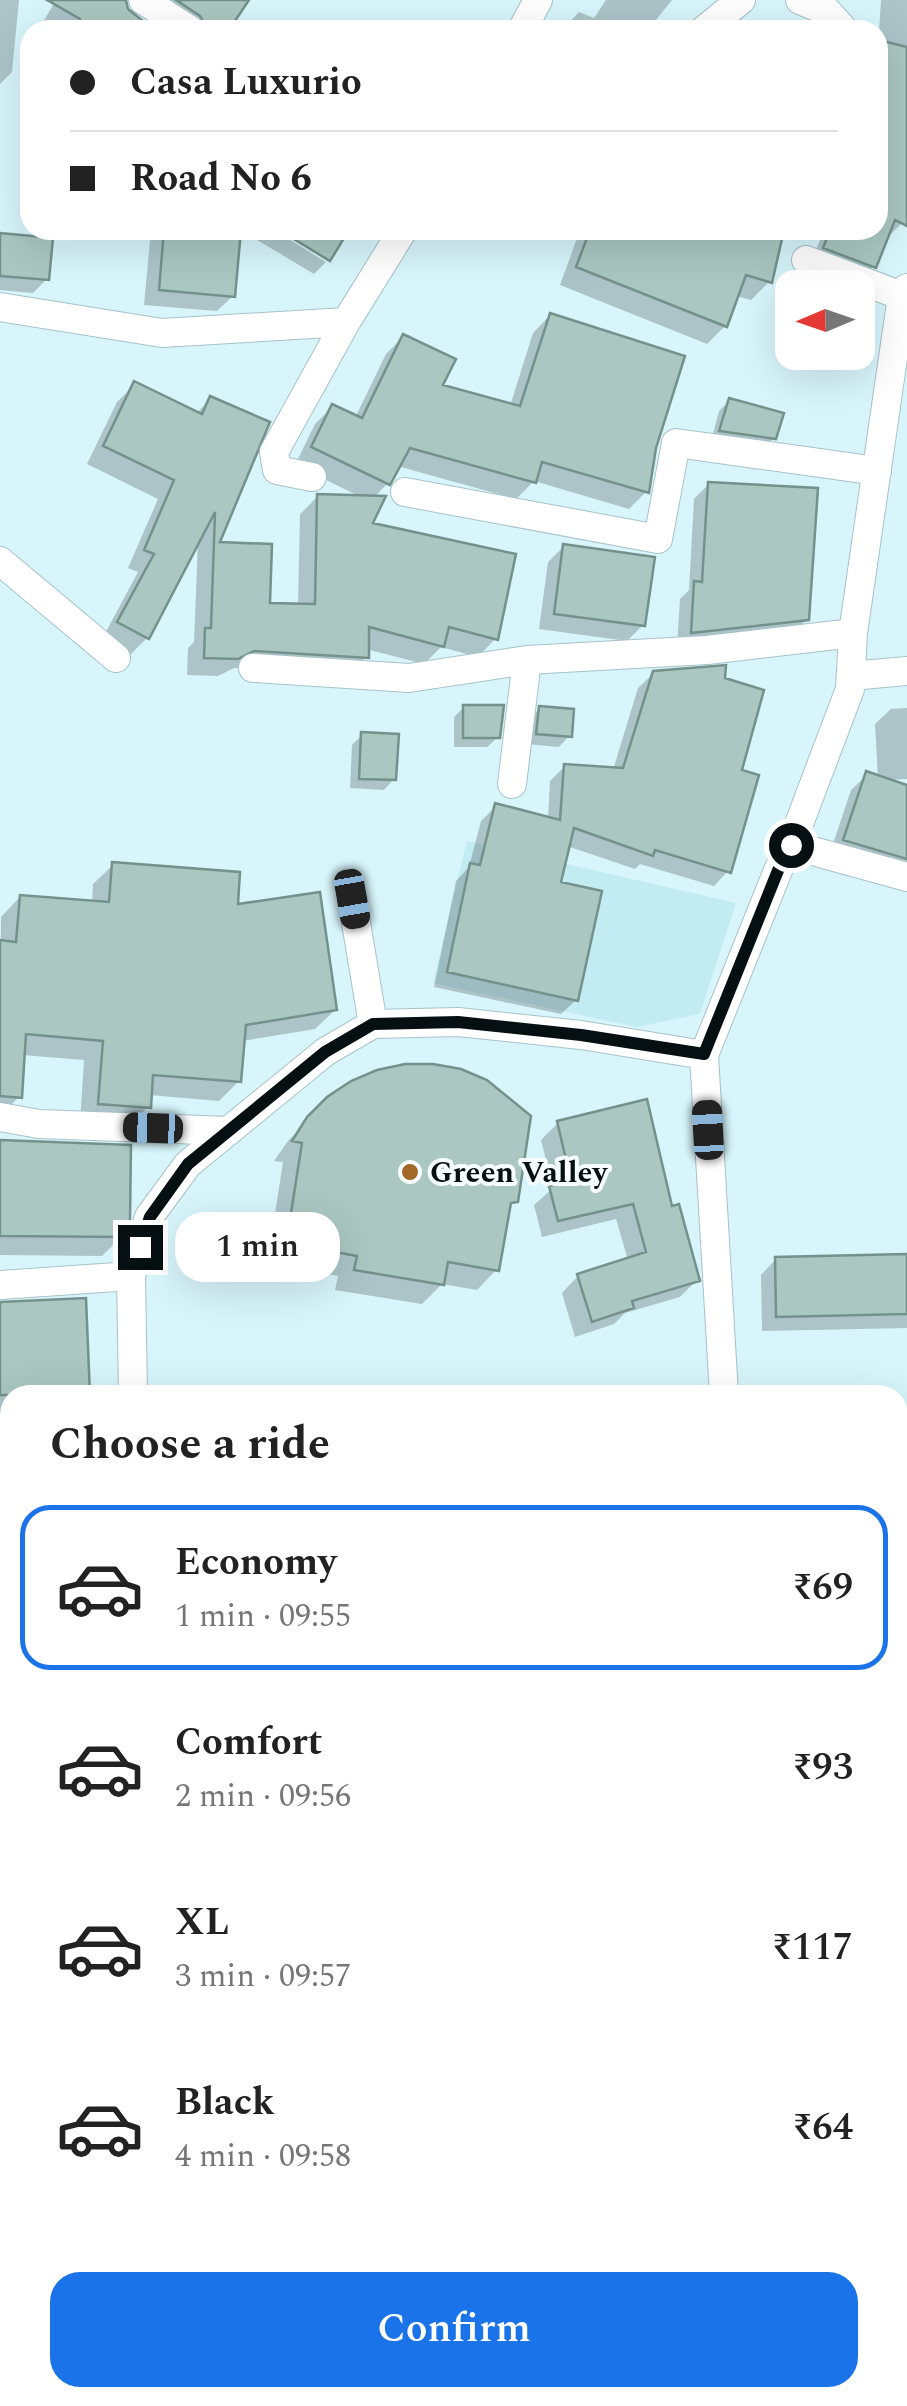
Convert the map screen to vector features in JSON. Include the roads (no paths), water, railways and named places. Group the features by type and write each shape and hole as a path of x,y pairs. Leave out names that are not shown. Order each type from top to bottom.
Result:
{"street":[{"path":"142,0 174,20"},
{"path":"716,20 740,0"},
{"path":"800,0 827,11 835,20"},
{"path":"312,477 277,470 274,452 397,240"},
{"path":"723,1385 704,1054 791,845 850,689 853,633 904,292 806,260"},
{"path":"0,307 162,333 346,322"},
{"path":"405,492 658,539 676,443 877,472"},
{"path":"0,561 116,658"},
{"path":"253,668 409,678 527,660 706,650 853,633"},
{"path":"512,784 527,660"},
{"path":"851,676 907,671"},
{"path":"791,845 907,877"},
{"path":"352,899 373,1024"},
{"path":"133,1385 131,1276 150,1217 188,1164 325,1052 373,1024 458,1022 704,1054"},
{"path":"0,1118 39,1124 230,1131"},
{"path":"0,1285 131,1276"}],"place":[{"name":"Green Valley","path":"410,1172"}]}
